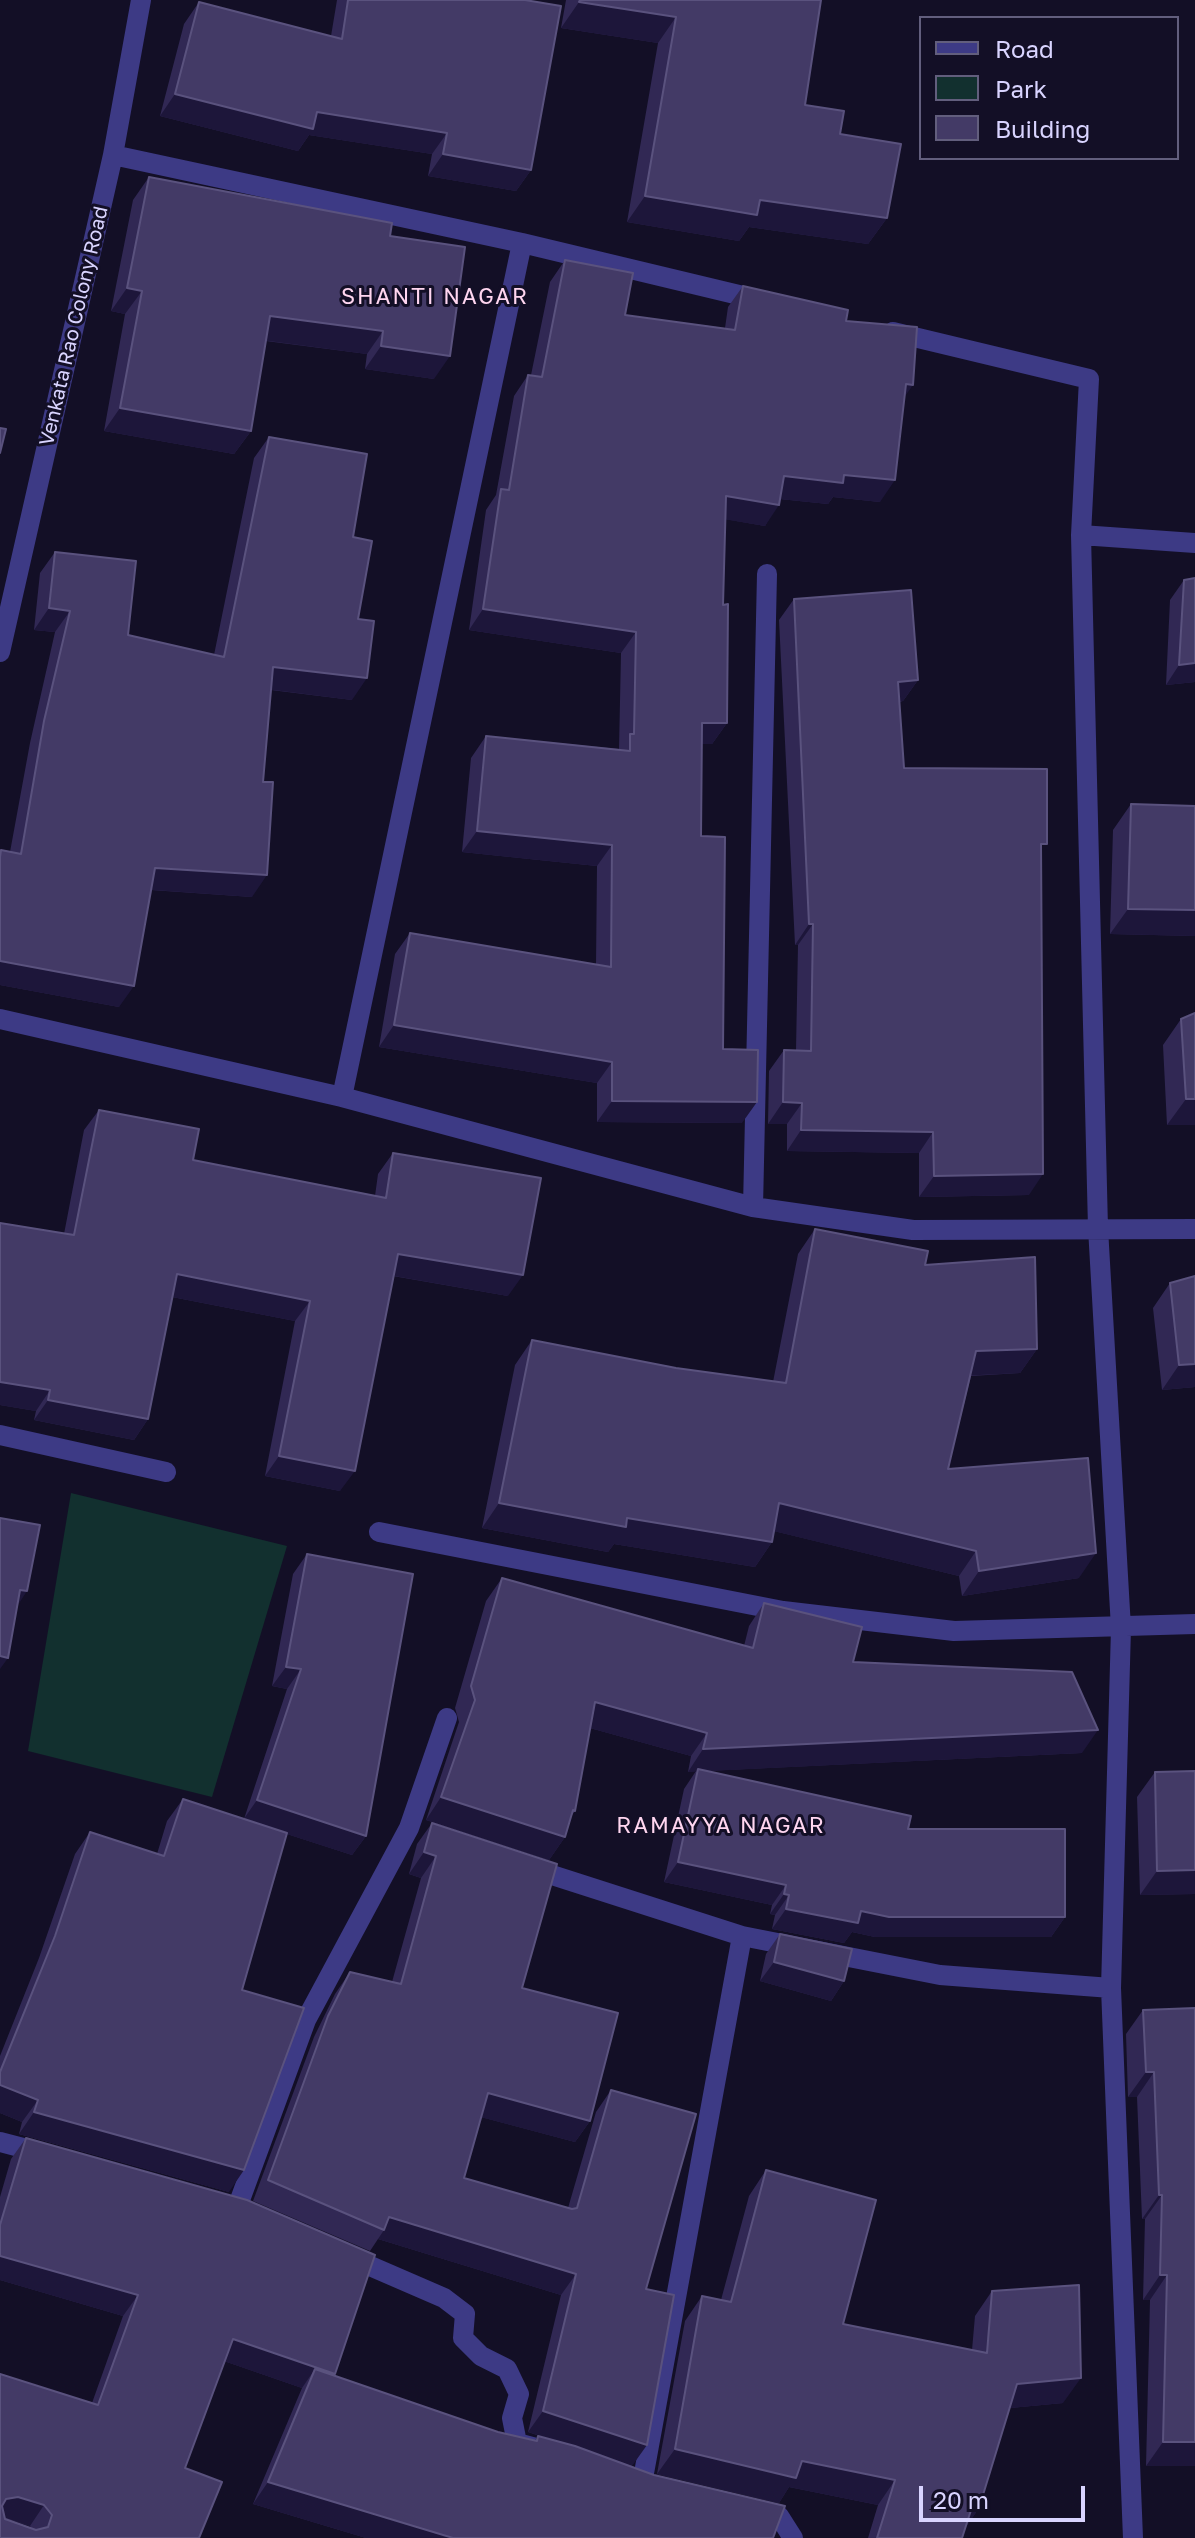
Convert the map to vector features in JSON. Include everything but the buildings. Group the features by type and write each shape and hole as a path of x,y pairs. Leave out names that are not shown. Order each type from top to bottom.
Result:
{"street":[{"name":"Venkata Rao Colony Road","path":"0,652 3,627 113,155 141,0"},
{"path":"113,155 522,243 783,305"},
{"path":"342,1097 522,243"},
{"path":"874,328 1089,379 1081,535 1098,1228 1121,1628 1111,1988 1133,2538"},
{"path":"1081,535 1195,543"},
{"path":"753,1207 767,574"},
{"path":"0,1019 342,1097 753,1207 913,1230 1195,1229"},
{"path":"0,1435 166,1472"},
{"path":"379,1532 783,1611 954,1631 1195,1624"},
{"path":"197,2197 244,2211 306,2020 409,1828 447,1718"},
{"path":"409,1828 435,1836"},
{"path":"504,1859 742,1936 940,1975 1111,1988"},
{"path":"642,2484 742,1936"},
{"path":"0,2142 61,2159"},
{"path":"334,2250 444,2298 465,2314 463,2338 481,2356 507,2369 519,2394 512,2418 517,2443 552,2452"},
{"path":"616,2474 672,2491"},
{"path":"733,2505 779,2516 793,2538"}],"green space":[{"path":"71,1493 287,1546 212,1797 28,1751"}],"district":[{"name":"SHANTI NAGAR","path":"435,297"},
{"name":"RAMAYYA NAGAR","path":"721,1826"}]}
